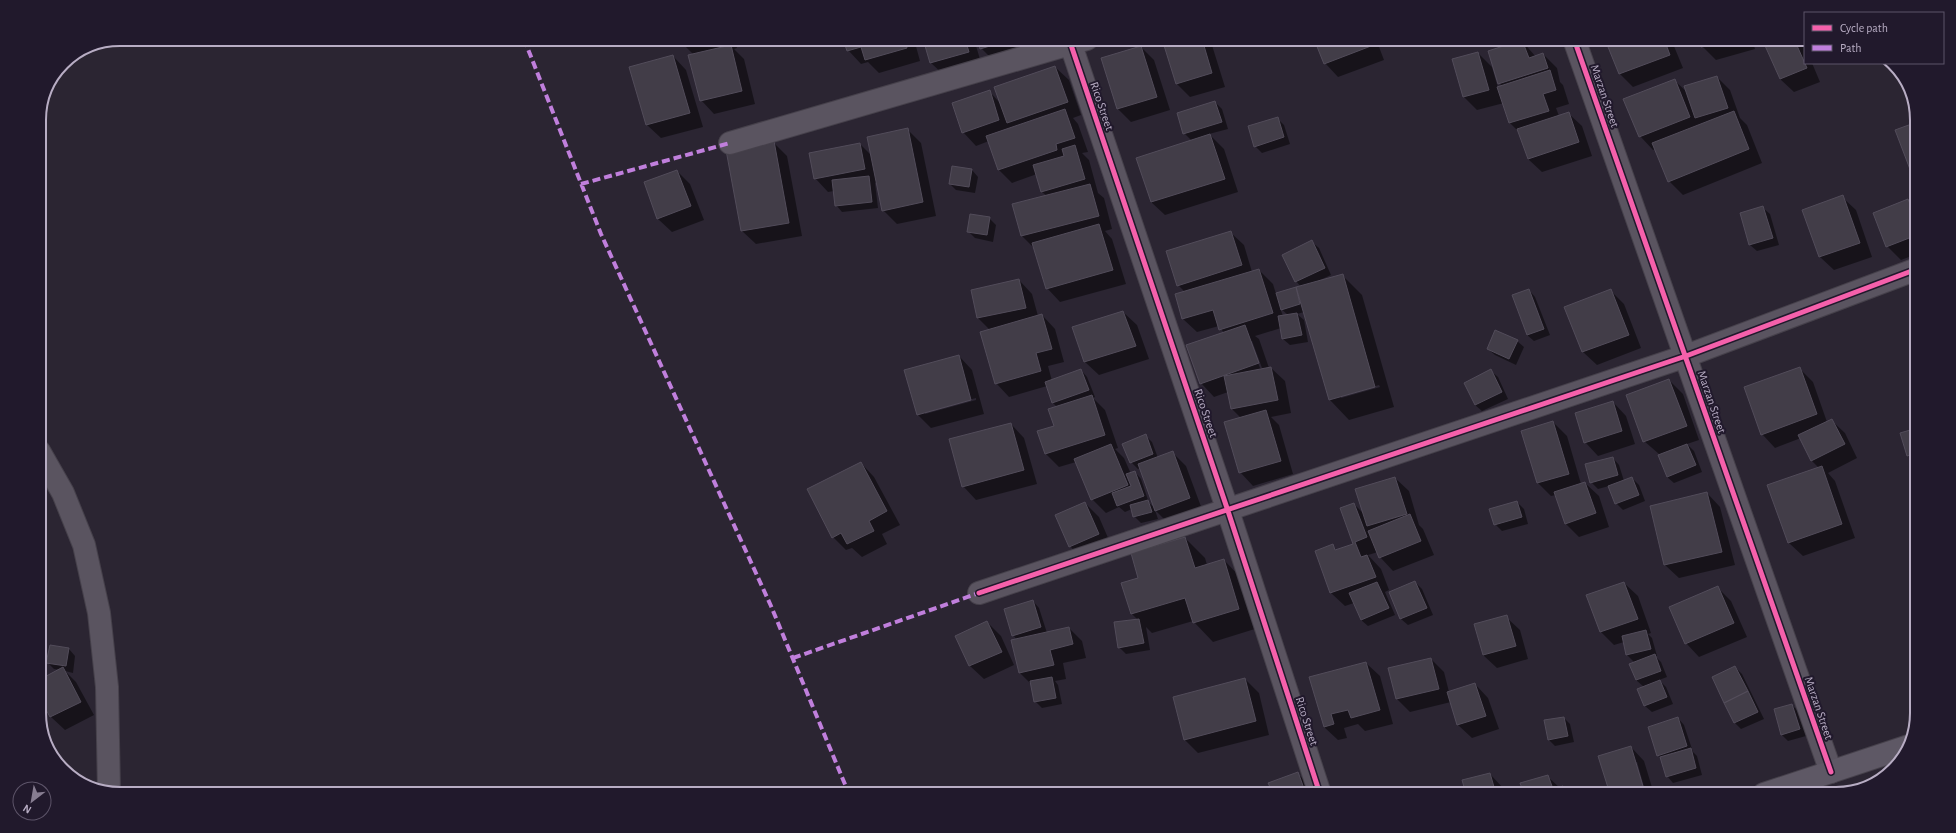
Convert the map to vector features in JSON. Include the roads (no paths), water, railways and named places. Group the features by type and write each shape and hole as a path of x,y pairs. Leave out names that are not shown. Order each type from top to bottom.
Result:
{"main road":[{"path":"1785,787 1901,749"}],"street":[{"path":"730,143 1059,46"},
{"name":"Rico Street","path":"1078,46 1318,787"},
{"name":"Marzan Street","path":"1576,46 1831,772"},
{"path":"979,593 1139,538 1228,511 1686,356 1910,272"},
{"path":"46,463 63,493 84,545 99,613 107,687 109,786"}]}
